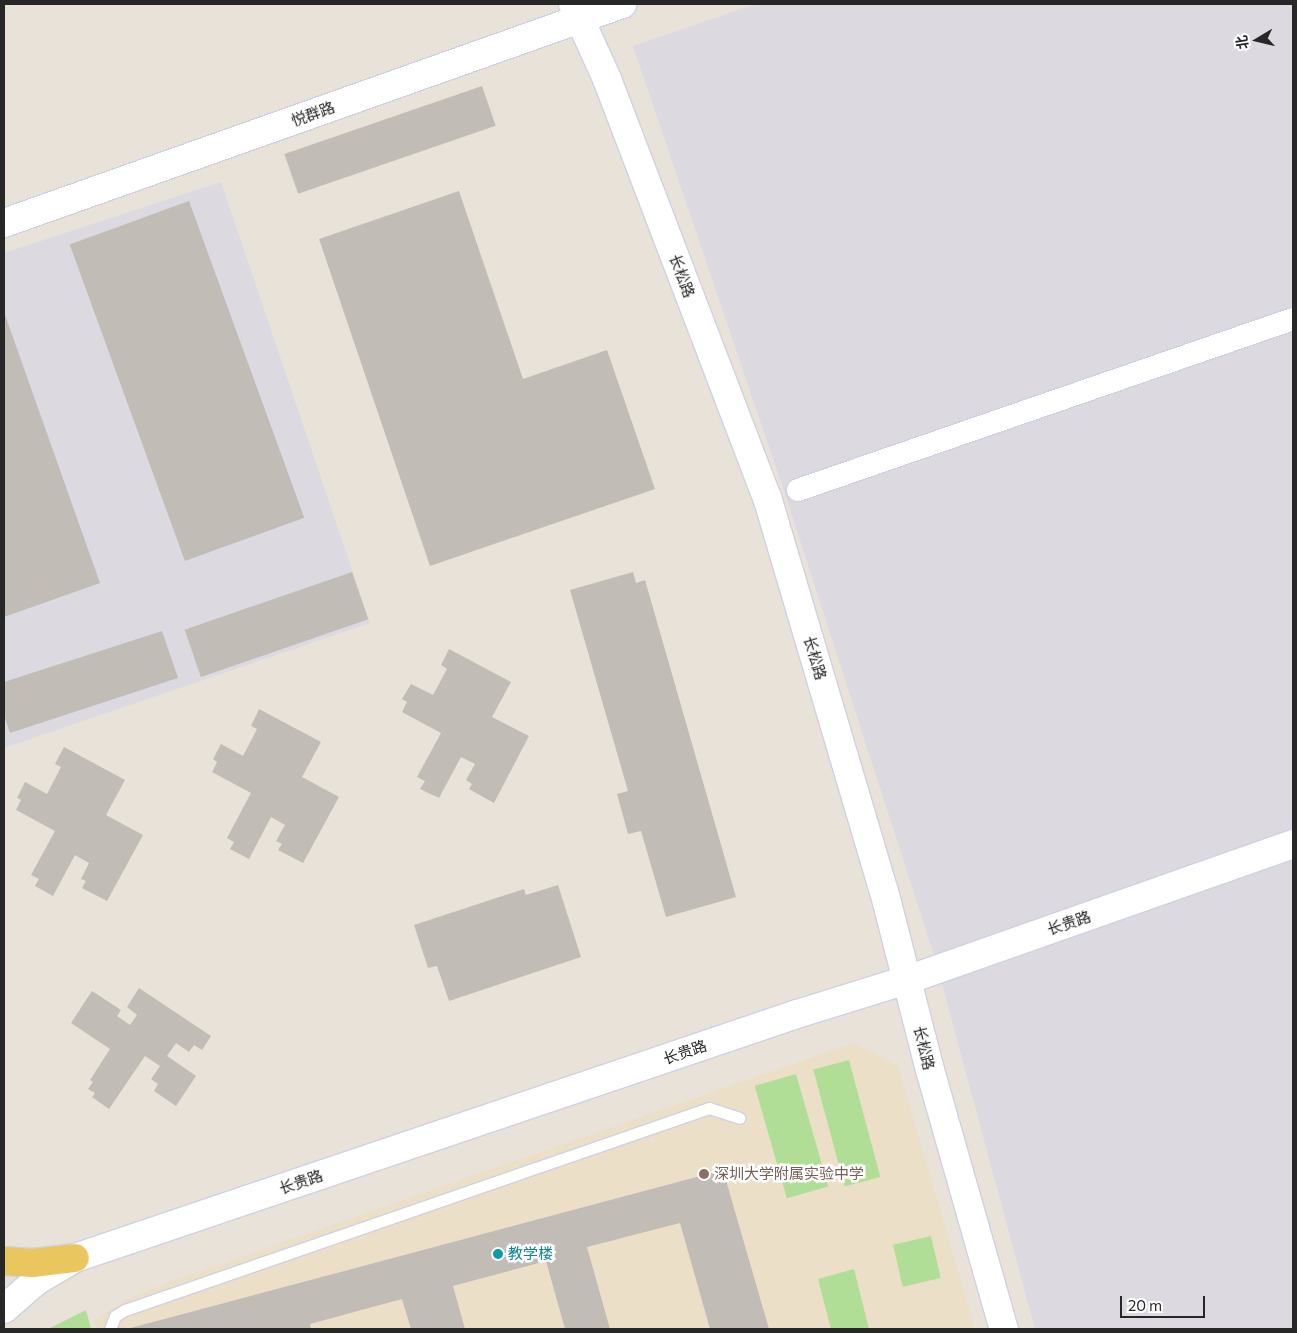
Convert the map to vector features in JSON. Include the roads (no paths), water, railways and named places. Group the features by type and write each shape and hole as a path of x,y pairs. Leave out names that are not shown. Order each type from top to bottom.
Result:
{"main road":[{"path":"4,1261 33,1264 75,1258"}],"street":[{"name":"悦群路","path":"4,223 577,11 622,4"},
{"name":"长松路","path":"577,11 607,79 767,497 884,891 930,1070 1004,1329"},
{"path":"798,490 1293,319"},
{"name":"长贵路","path":"4,1309 36,1281 75,1258 788,1017 907,980 1293,844"}],"lane":[{"path":"110,1329 115,1316 124,1310 709,1108 740,1118"}],"place":[{"name":"深圳大学附属实验中学","path":"704,1174"},
{"name":"教学楼","path":"498,1254"}]}
